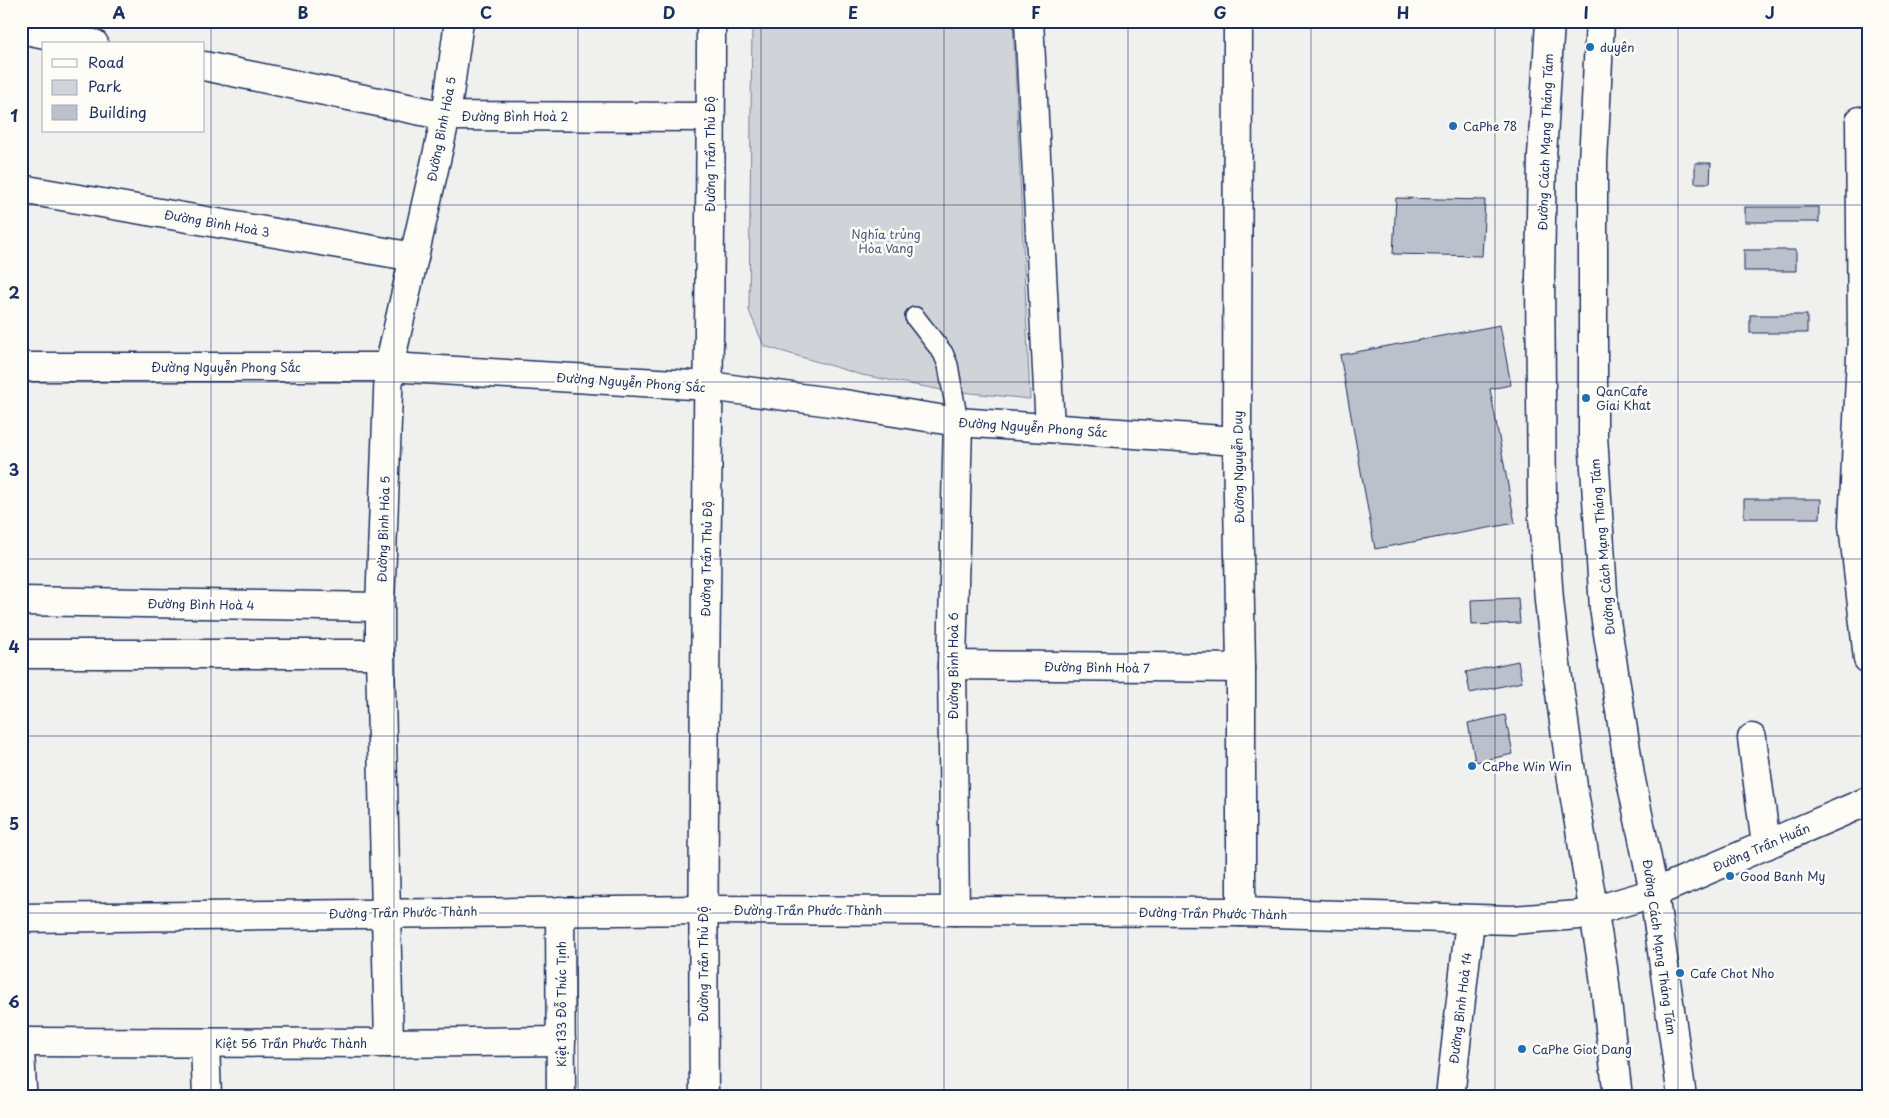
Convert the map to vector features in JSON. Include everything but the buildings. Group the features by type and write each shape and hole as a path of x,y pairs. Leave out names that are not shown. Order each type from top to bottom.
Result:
{"main road":[{"name":"Đường Bình Hòa 5","path":"389,1043 380,607 389,367 446,116 459,21"},
{"name":"Đường Trần Thủ Độ","path":"704,1097 703,910 709,386 710,21"},
{"path":"1029,21 1050,428"},
{"name":"Đường Nguyễn Duy","path":"1238,21 1237,441 1241,668 1241,912"},
{"name":"Đường Cách Mạng Tháng Tám","path":"1550,21 1542,156 1540,280 1542,504 1556,664 1573,787 1594,910 1618,1097"},
{"name":"Đường Cách Mạng Tháng Tám","path":"1600,21 1593,162 1593,436 1604,608 1630,775 1654,893 1682,1097"},
{"path":"21,29 84,42"},
{"name":"Đường Bình Hoà 2","path":"205,66 446,116 711,117"},
{"path":"1864,121 1865,335 1860,521 1868,659"},
{"name":"Đường Bình Hoà 3","path":"21,188 414,257"},
{"name":"Đường Nguyễn Phong Sắc","path":"21,366 389,367 709,386 838,403 958,422 1237,441"},
{"name":"Đường Bình Hoà 6","path":"955,911 952,666 958,422"},
{"name":"Đường Bình Hoà 4","path":"21,602 380,607"},
{"path":"21,654 380,654"},
{"name":"Đường Bình Hoà 7","path":"952,666 1241,668"},
{"path":"1752,738 1766,845"},
{"name":"Đường Trần Huấn","path":"1594,910 1654,893 1868,801"},
{"name":"Đường Trần Phước Thành","path":"21,918 387,912 703,910 1241,912 1512,920 1579,915 1594,910"},
{"name":"Kiệt 133 Đỗ Thúc Tịnh","path":"560,911 562,1097"},
{"name":"Đường Bình Hoà 14","path":"1450,1097 1470,920"},
{"name":"Kiệt 56 Trần Phước Thành","path":"22,1042 389,1043 561,1041"},
{"path":"205,1043 207,1097"}],"lane":[{"path":"915,317 943,353 948,365 958,422"},
{"path":"22,1042 27,1097"}],"green space":[{"name":"Nghĩa trủng Hòa Vang","path":"752,21 1013,21 1030,399 942,390 862,375 764,346 749,311"}],"place":[{"name":"duyên","path":"1590,47"},
{"name":"CaPhe 78","path":"1453,126"},
{"name":"QanCafe Giai Khat","path":"1586,398"},
{"name":"CaPhe Win Win","path":"1472,766"},
{"name":"Good Banh My","path":"1730,876"},
{"name":"Cafe Chot Nho","path":"1680,973"},
{"name":"CaPhe Giot Dang","path":"1522,1049"}]}
